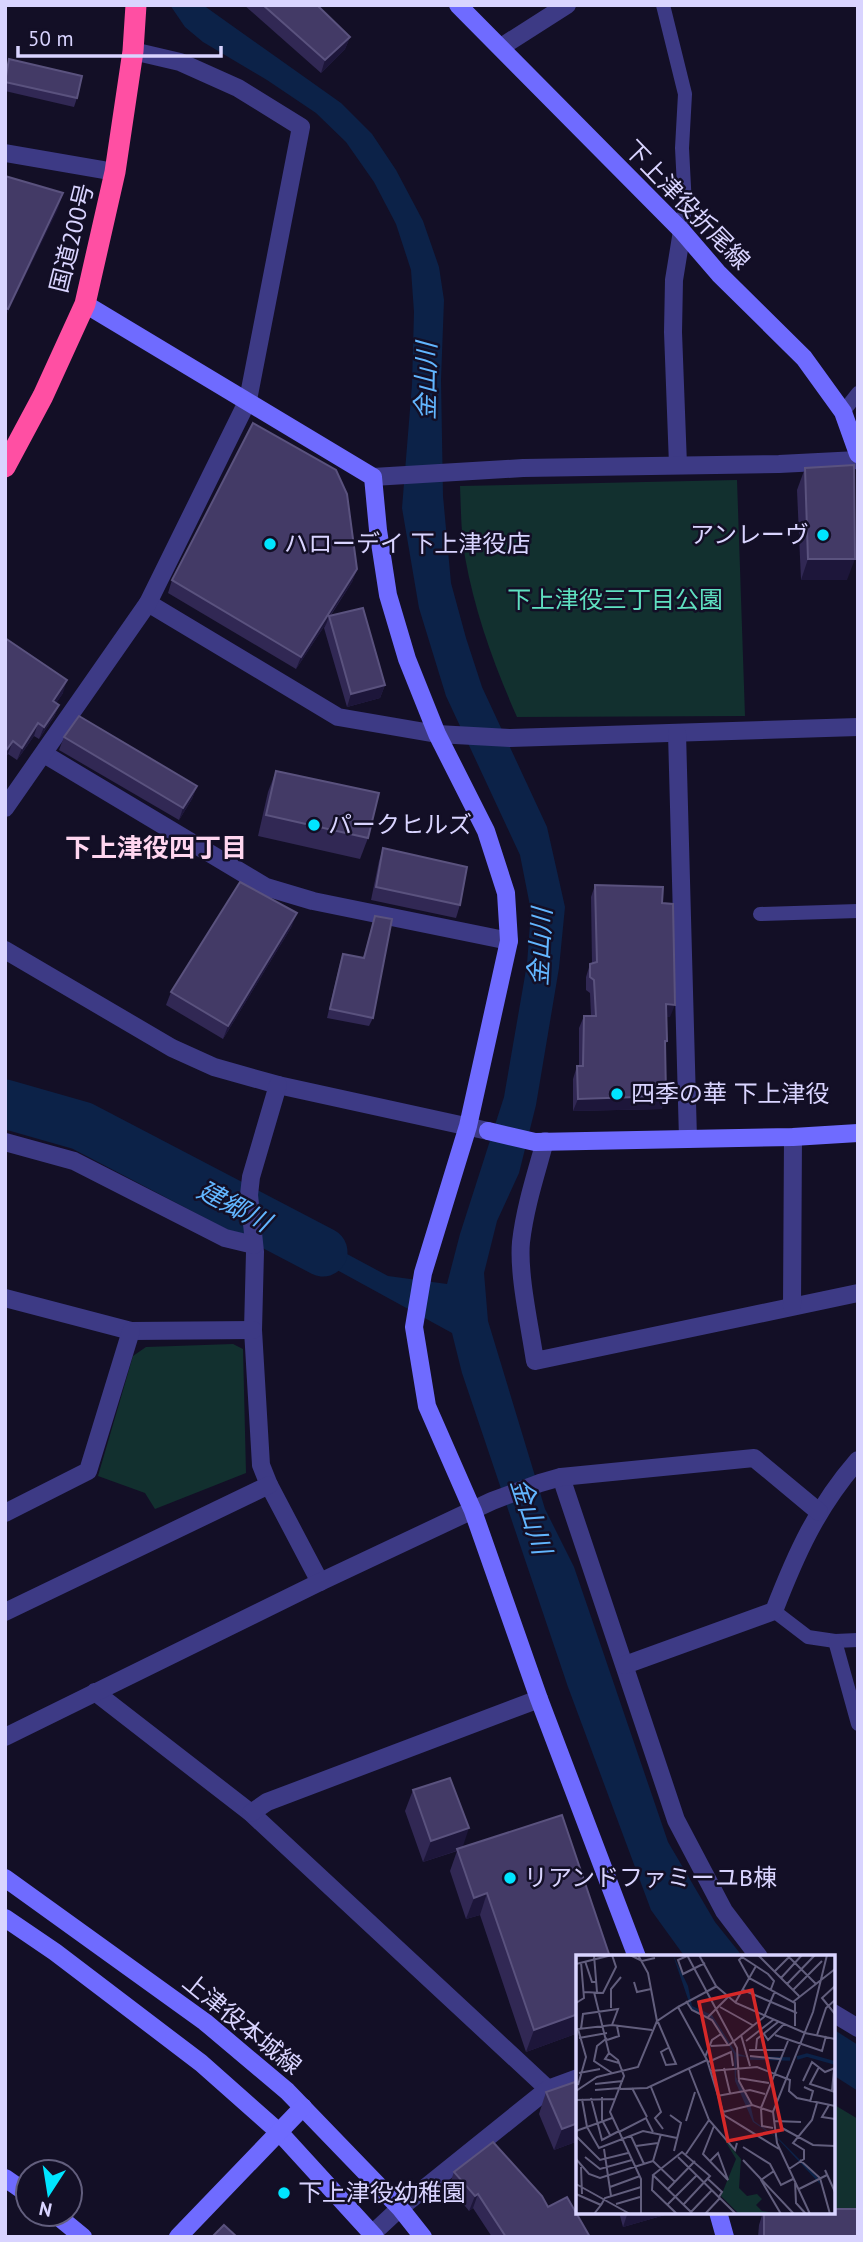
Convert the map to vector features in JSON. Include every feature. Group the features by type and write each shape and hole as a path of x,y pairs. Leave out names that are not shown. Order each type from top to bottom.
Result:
{"highway":[{"name":"国道200号","path":"5,467 43,397 85,304 115,172 133,51 136,5"}],"street":[{"name":"下上津役折尾線","path":"458,5 804,358 843,412 858,454"},
{"path":"501,47 567,5"},
{"path":"5,808 148,603 248,400 300,127 238,88 180,62 133,51"},
{"path":"5,153 115,172"},
{"path":"678,465 673,332 674,280 681,232"},
{"path":"85,304 373,477 523,468 779,464 858,460"},
{"path":"373,477 377,530 388,595 407,659 446,735 486,831 506,893 509,941 468,1126 423,1273 414,1327 427,1406 473,1511 539,1699 636,1955"},
{"path":"148,603 338,717 446,735 510,738 858,727"},
{"path":"677,733 688,1139"},
{"path":"44,754 266,887 313,901 509,941"},
{"path":"5,950 172,1048 215,1067 278,1085 488,1131 540,1141 793,1137 858,1133"},
{"path":"278,1085 251,1177 249,1195 261,1465 320,1582"},
{"path":"792,1306 793,1137"},
{"path":"540,1141 521,1244 524,1285 536,1361 858,1293"},
{"path":"5,1142 74,1161 225,1238 253,1238"},
{"path":"5,1298 131,1331 253,1330"},
{"path":"5,1513 88,1471 131,1331"},
{"path":"5,1737 320,1582 492,1501 561,1477 754,1458 819,1512"},
{"path":"625,1665 774,1611 806,1533 858,1460"},
{"path":"561,1477 676,1820 724,1911 757,1955"},
{"path":"5,1612 269,1485"},
{"path":"95,1692 251,1813 548,2089"},
{"path":"251,1813 267,1802 539,1699"},
{"name":"上津役本城線","path":"5,1878 205,2022 288,2091 400,2207 423,2237"},
{"path":"5,1917 201,2063 280,2133 373,2235 400,2207 548,2089 576,2079"},
{"path":"835,2014 858,2028"},
{"path":"178,2237 303,2107"},
{"path":"719,2214 725,2237"}],"lane":[{"path":"663,5 685,94 682,148 685,206 681,232"},
{"path":"843,412 858,393"},
{"path":"760,914 858,911"},
{"path":"774,1611 808,1637 835,1642 858,1640"},
{"path":"835,1642 858,1724"}],"green space":[{"name":"下上津役三丁目公園","path":"737,480 745,716 517,717 493,658 469,578 461,522 460,486"},
{"path":"233,1344 243,1349 246,1473 155,1509 145,1493 98,1476 133,1356 146,1347"},
{"path":"835,2105 858,2119 858,2211 835,2211"}],"water":[{"name":"金山川","path":"170,5 203,5 341,103 372,134 396,170 423,221 439,267 444,300 441,380 443,496 451,583 482,687 547,827 565,907 559,968 536,1105 519,1173 497,1221 484,1273 488,1321 545,1509 574,1567 668,1842 715,1922 741,1955 684,1955 651,1910 568,1687 462,1373 452,1333 264,1230 265,1210 388,1276 447,1284 460,1234 504,1097 527,964 531,911 520,855 446,696 419,608 402,508 412,385 414,312 411,270 396,224 374,182 346,142 316,113 203,42 185,27"},
{"path":"835,2030 858,2045 858,2091 835,2076"}],"building":[{"path":"263,5 317,5 350,37 325,60"},
{"path":"9,59 82,76 77,98 5,82"},
{"path":"5,176 63,193 8,309 5,308"},
{"name":"ハローデイ 下上津役店","path":"253,423 336,470 347,494 357,569 301,657 172,580"},
{"name":"アンレーヴ","path":"854,465 855,559 808,559 805,468"},
{"path":"363,608 385,685 351,694 329,616"},
{"path":"5,638 67,680 53,701 59,705 44,727 38,723 22,748 13,741 5,752"},
{"path":"79,716 197,786 183,808 64,737"},
{"path":"276,771 379,793 368,838 266,815"},
{"path":"383,848 467,867 460,905 376,887"},
{"path":"240,882 297,913 228,1026 171,992"},
{"path":"595,885 663,887 662,903 673,904 675,1005 666,1004 666,1096 578,1099 577,1066 583,1066 584,1016 596,1016 594,980 590,977 590,964 597,962"},
{"path":"375,916 392,919 373,1018 330,1009 343,954 364,958"},
{"path":"450,1778 469,1828 431,1841 413,1790"},
{"path":"562,1815 609,1955 576,1955 576,2015 534,2030 487,1893 474,1898 457,1849"},
{"path":"576,2082 576,2124 562,2129 546,2092"},
{"path":"493,2142 542,2196 548,2207 567,2197 590,2237 506,2237 478,2194 475,2196 454,2172"},
{"path":"835,2209 858,2209 858,2237 764,2237 764,2214 835,2214"},
{"path":"224,2225 237,2237 212,2237"}],"waterway":[{"name":"建郷川","path":"5,1104 82,1126 323,1252"}],"place":[{"name":"アンレーヴ","path":"823,535"},
{"name":"ハローデイ 下上津役店","path":"270,544"},
{"name":"パークヒルズ","path":"314,825"},
{"name":"四季の華 下上津役","path":"617,1094"},
{"name":"リアンドファミーユB棟","path":"510,1878"},
{"name":"下上津役幼稚園","path":"284,2193"}],"district":[{"name":"下上津役四丁目","path":"156,848"}]}
